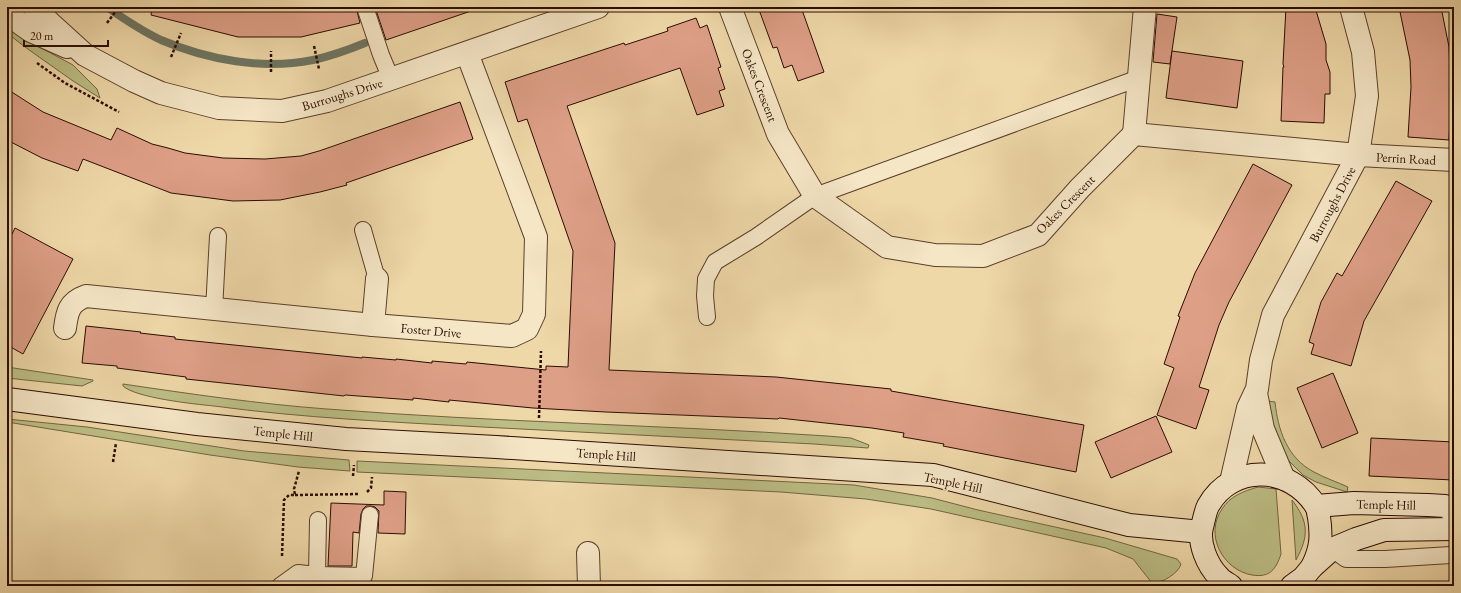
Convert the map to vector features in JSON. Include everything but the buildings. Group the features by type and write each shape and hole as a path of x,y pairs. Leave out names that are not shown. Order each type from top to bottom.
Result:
{"street":[{"name":"Burroughs Drive","path":"34,7 85,55"},
{"name":"Burroughs Drive","path":"7,14 31,31 85,55 134,81 161,93 219,108 282,111 327,101 598,7"},
{"name":"Oakes Crescent","path":"730,7 778,134 815,196 886,247 935,255 983,256 1038,235 1080,188 1134,134"},
{"path":"1145,7 1134,134 1358,155"},
{"name":"Burroughs Drive","path":"1231,482 1248,408 1256,393 1272,315 1358,155 1367,96 1363,52 1351,7"},
{"name":"Foster Drive","path":"65,328 67,314 71,306 78,299 86,296 373,325 512,336 526,329 534,314 536,237 467,53"},
{"name":"Perrin Road","path":"1358,155 1454,160"},
{"path":"373,325 377,279"},
{"name":"Burroughs Drive","path":"1256,393 1263,429 1284,479"},
{"name":"Temple Hill","path":"7,400 197,424 346,439 933,475 1129,525 1201,532"},
{"path":"1231,586 1218,577 1208,561 1202,546 1201,532 1207,508 1216,495 1231,482 1246,476 1259,474 1275,475 1300,488 1316,506"},
{"name":"Temple Hill","path":"1292,586 1304,578 1312,567 1319,552 1321,531 1316,506 1354,503 1428,505 1445,506 1454,512"},
{"name":"Temple Hill","path":"1312,567 1332,549 1384,530 1454,529"},
{"path":"588,553 589,586"}],"lane":[{"path":"365,7 381,55 392,79"},
{"path":"707,316 705,296 706,279 715,262 749,241 815,196 1139,78"},
{"path":"363,230 377,279"},
{"path":"214,310 218,236"},
{"path":"284,583 298,573 364,576 370,516"},
{"path":"317,575 318,520"},
{"path":"1332,549 1346,559 1385,559 1452,555 1454,553"}],"path":[{"path":"107,23 119,7"},
{"path":"171,57 181,33"},
{"path":"314,46 319,69"},
{"path":"271,51 271,72"},
{"path":"35,62 65,83 119,112"},
{"path":"539,418 541,351"},
{"path":"113,462 116,443"},
{"path":"295,495 294,489 299,471"},
{"path":"284,583 282,575 284,500 289,495 364,494 371,488 372,477"}],"green space":[{"path":"7,24 28,41 73,65 97,89 100,98 73,81 7,33"},
{"path":"7,367 93,381 82,386 7,378"},
{"path":"123,384 250,402 302,407 452,417 827,436 851,438 869,445 868,448 314,417 166,400 140,394 123,386"},
{"path":"1268,401 1275,402 1276,412 1282,433 1297,459 1314,472 1348,487 1347,492 1316,482 1303,475 1285,457 1278,447"},
{"path":"7,419 87,427 244,451 349,460 350,471 298,467 210,455 7,422"},
{"path":"357,461 854,485 932,498 978,510 1105,538 1177,559 1181,564 1177,571 1169,577 1160,582 1152,583 1133,559 1106,548 931,509 866,499 781,492 357,472"},
{"path":"1258,487 1276,489 1281,554 1277,564 1268,574 1258,576 1242,572 1225,559 1219,550 1215,530 1217,519 1225,504 1233,497"},
{"path":"1292,500 1302,515 1305,529 1303,544 1296,560"}],"waterway":[{"path":"107,7 133,25 161,40 198,53 236,61 275,64 294,63 326,57 365,43"}]}
